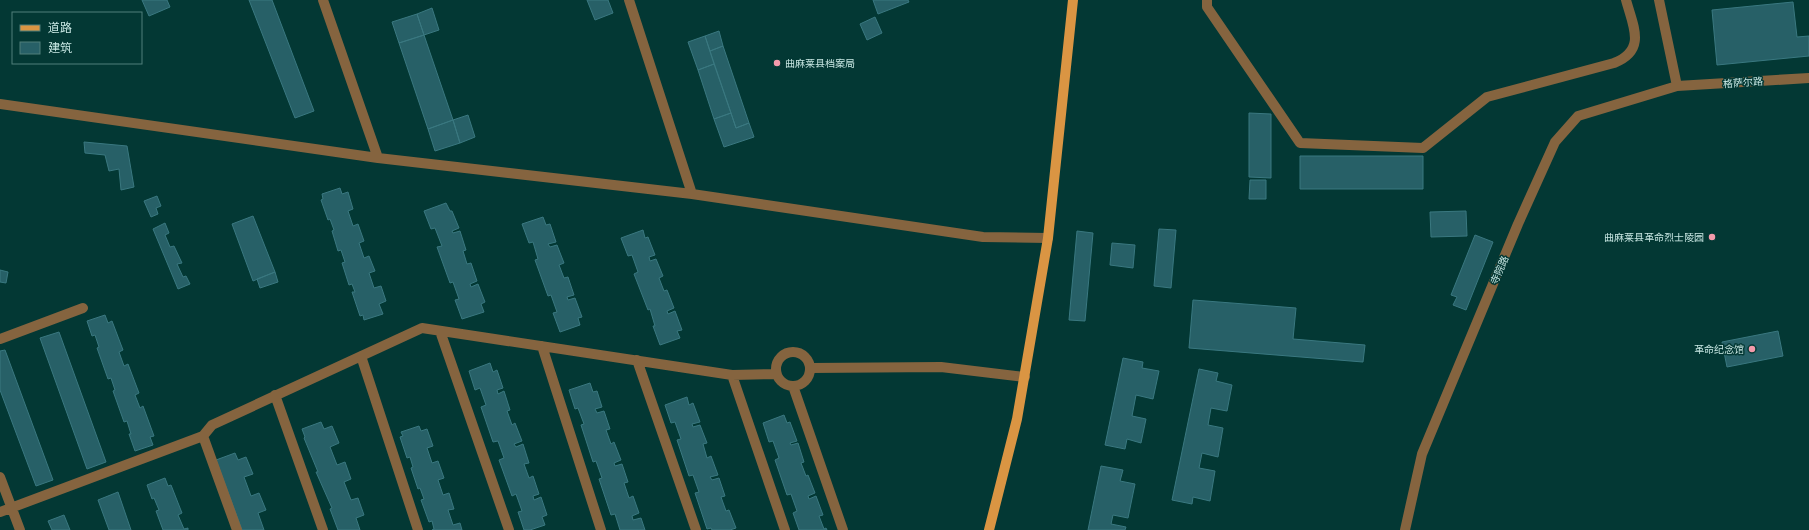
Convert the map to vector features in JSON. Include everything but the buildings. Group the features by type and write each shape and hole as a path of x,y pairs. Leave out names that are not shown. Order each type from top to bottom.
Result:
{"main road":[{"path":"989,530 1018,419 1048,238 1073,0"}],"street":[{"path":"323,0 378,158"},
{"path":"628,0 692,194"},
{"path":"1207,0 1207,7 1300,143 1423,148 1488,97 1625,59 1633,48 1636,37 1626,0"},
{"path":"1658,0 1677,86"},
{"name":"格萨尔路","path":"1677,86 1809,78"},
{"name":"寺院路","path":"1405,530 1422,454 1518,224 1556,142 1578,116 1677,86"},
{"path":"0,104 378,158 692,194 983,237 1048,238"},
{"path":"0,339 83,308"},
{"path":"0,512 203,436 212,424 422,328 732,375 776,374"},
{"path":"440,331 509,530"},
{"path":"542,346 601,530"},
{"path":"788,352 801,354 806,358 810,368 808,377 804,382 793,386 785,384 776,374 778,360 782,355 788,352"},
{"path":"361,356 418,530"},
{"path":"637,360 696,530"},
{"path":"810,368 941,367 1025,377"},
{"path":"732,375 785,530"},
{"path":"793,386 843,530"},
{"path":"275,395 323,530"},
{"path":"203,436 237,530"},
{"path":"0,477 20,530"}],"place":[{"name":"曲麻莱县档案局","path":"777,63"},
{"name":"曲麻莱县革命烈士陵园","path":"1712,237"},
{"name":"革命纪念馆","path":"1752,349"}]}
